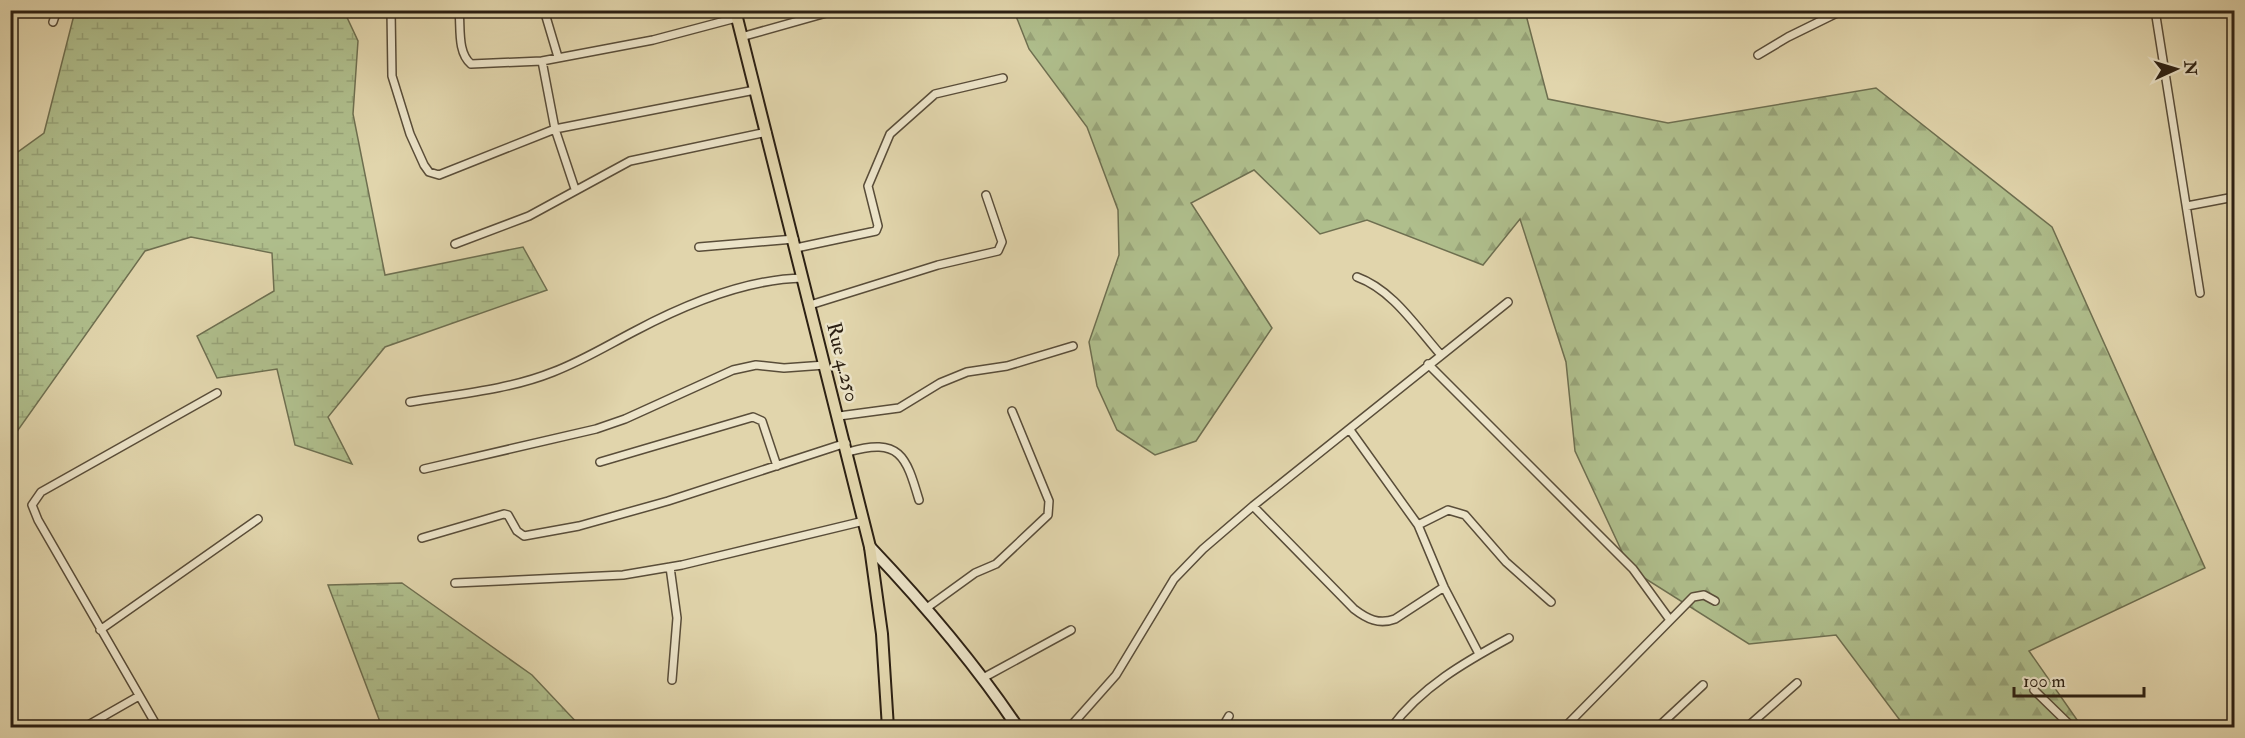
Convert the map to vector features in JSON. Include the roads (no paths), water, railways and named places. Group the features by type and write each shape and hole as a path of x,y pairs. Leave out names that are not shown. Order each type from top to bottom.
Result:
{"main road":[{"name":"Rue 4.250","path":"736,14 847,447 870,547 882,634 888,728"}],"street":[{"path":"53,22 57,10"},
{"path":"391,10 392,76 410,134 429,172 439,175 555,129 755,90"},
{"path":"459,10 462,49 465,59 471,64 542,61 653,40 736,14"},
{"path":"544,10 558,57"},
{"path":"741,37 837,10"},
{"path":"1821,10 1824,19"},
{"path":"1758,56 1788,37 1843,10"},
{"path":"2155,10 2200,293"},
{"path":"542,61 555,129 575,189"},
{"path":"699,247 795,243 876,231 878,226 868,186 890,134 935,94 1003,78"},
{"path":"455,244 529,216 630,161 766,132"},
{"path":"810,305 938,265 998,251 1002,247 1002,242 986,195"},
{"path":"2187,206 2235,197"},
{"path":"1357,277 1371,282 1388,294 1441,355"},
{"path":"410,402 505,387 553,373 637,329 705,300 765,280 803,278"},
{"path":"1069,728 1116,675 1174,579 1253,506 1350,430 1428,364 1509,302"},
{"path":"839,416 899,408 940,383 967,372 1006,366 1073,346"},
{"path":"1428,364 1633,569 1670,620"},
{"path":"424,470 596,429 625,419 733,370 756,365 784,368 825,365"},
{"path":"158,728 38,520 32,504 41,492 217,393"},
{"path":"928,607 975,573 996,564 1044,521 1050,509 1012,411"},
{"path":"600,462 753,417 762,421 777,466"},
{"path":"1350,430 1418,525 1444,587 1479,654"},
{"path":"422,538 504,514 508,515 517,531 524,536 579,526 847,447 882,447 898,453 908,462 920,500"},
{"path":"1253,506 1354,609 1368,619 1388,621 1395,619 1444,587"},
{"path":"1418,525 1448,510 1465,515 1506,562 1551,602"},
{"path":"100,630 258,519"},
{"path":"455,583 623,575 670,567 864,521"},
{"path":"870,547 928,607 984,678 1018,728"},
{"path":"670,567 677,618 672,680"},
{"path":"1564,728 1698,594 1715,600"},
{"path":"984,678 1071,630"},
{"path":"1390,728 1417,698 1448,673 1509,638"},
{"path":"1746,728 1797,683"},
{"path":"1658,728 1703,685"},
{"path":"2034,690 2073,728"},
{"path":"83,728 139,696"},
{"path":"1222,728 1229,716"}]}
